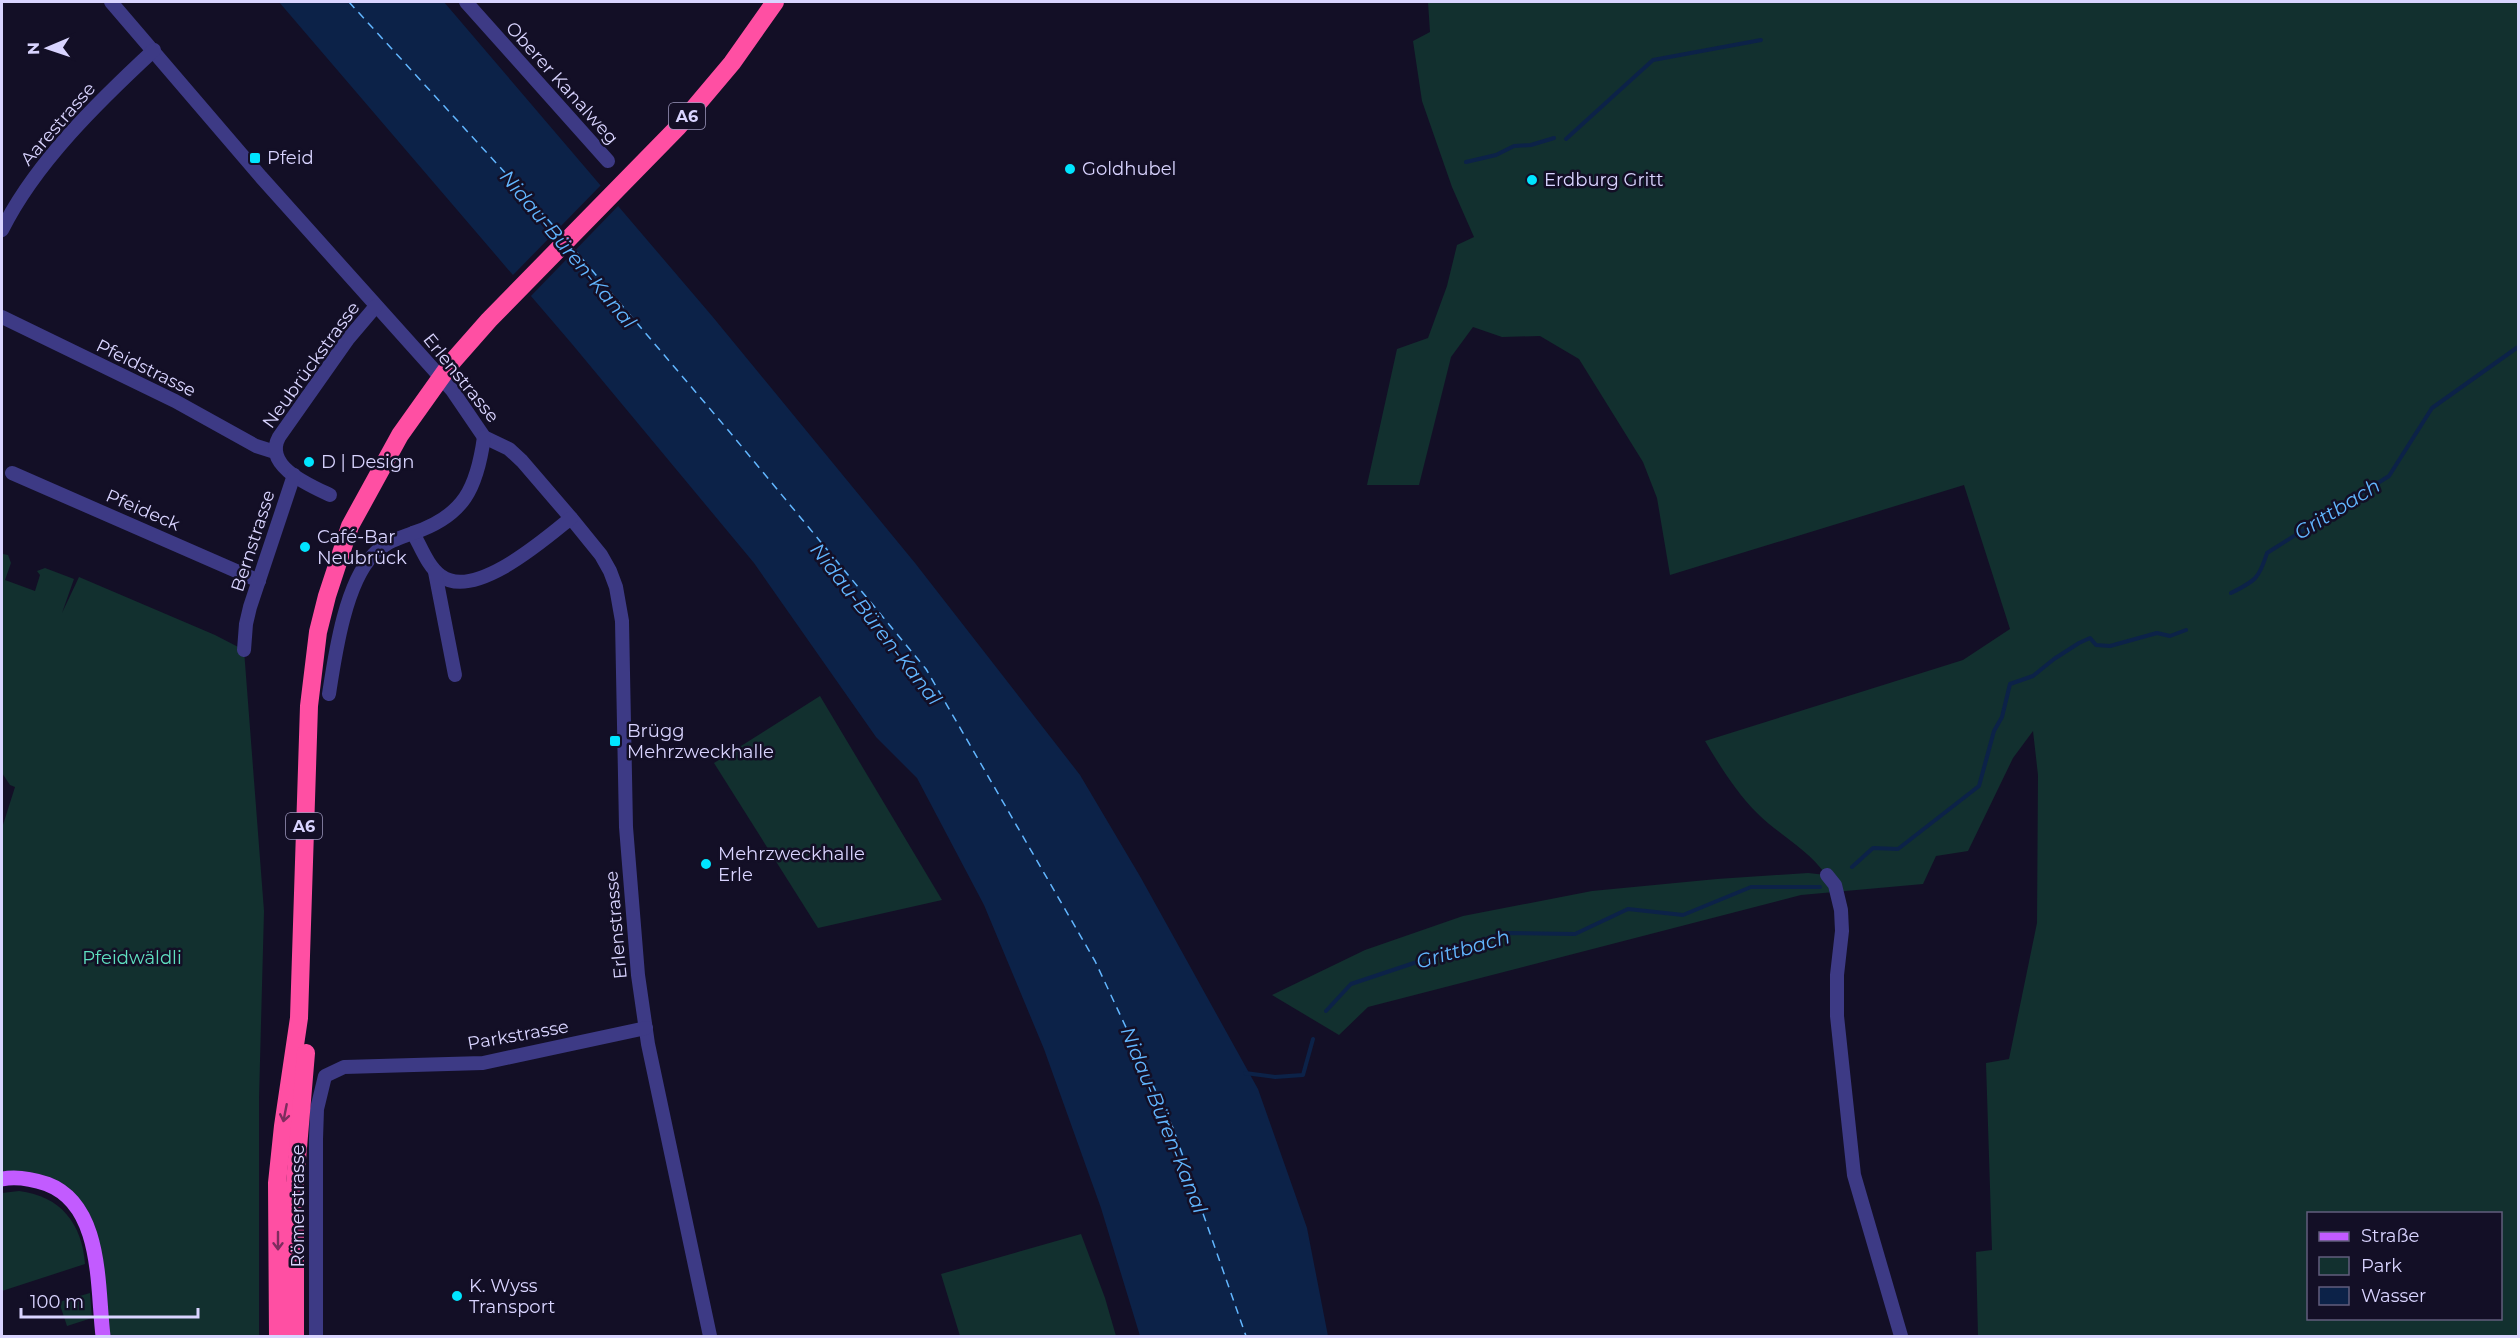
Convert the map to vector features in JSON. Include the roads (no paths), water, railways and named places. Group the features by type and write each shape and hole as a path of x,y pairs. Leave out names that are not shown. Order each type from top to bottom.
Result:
{"highway":[{"name":"A6","path":"295,1336 283,1126 299,1018 305,784 313,666 318,632 337,562 350,526 400,435 452,362 489,320 639,167 717,83 775,2"},
{"name":"A6","path":"278,1336 286,1183"}],"main road":[{"path":"2,1177 32,1180 52,1186 81,1210 92,1239 103,1336"}],"street":[{"name":"Neubrückstrasse","path":"111,2 266,183 376,306 329,365 279,437 275,452"},
{"name":"Oberer Kanalweg","path":"466,2 608,161"},
{"name":"Aarestrasse","path":"2,230 39,172 101,99 154,50"},
{"name":"Erlenstrasse","path":"376,306 452,390 484,437 514,452 571,518 606,563 616,587 620,606 632,919 645,1028 710,1336"},
{"name":"Pfeidstrasse","path":"2,317 174,401 256,446 275,452"},
{"path":"329,694 339,634 364,567 382,546 391,540 444,520 457,509 469,494 479,467 484,437"},
{"name":"Bernstrasse","path":"244,650 246,624 294,475 280,463 275,452"},
{"name":"Pfeideck","path":"12,473 259,581"},
{"path":"294,475 330,495"},
{"path":"435,572 444,578 453,580 469,580 491,573 522,557 571,518"},
{"path":"413,533 435,572 455,675"},
{"path":"1833,885 1842,931 1837,975 1837,1016 1854,1175 1900,1336"},
{"name":"Parkstrasse","path":"325,1076 344,1067 483,1063 645,1028"},
{"name":"Römerstrasse","path":"316,1336 317,1109 325,1076"}],"water":[{"name":"Nidau-Büren-Kanal","path":"279,2 444,2 712,316 915,563 1080,775 1141,878 1258,1089 1307,1228 1328,1336 1140,1336 1101,1208 1044,1049 984,905 917,778 876,737 754,563 572,344"}],"waterway":[{"path":"1566,139 1653,60 1761,40"},
{"path":"1466,162 1496,155 1514,146 1531,145 1554,138"},
{"name":"Grittbach","path":"2231,593 2255,578 2267,553 2389,476 2432,408 2518,347"},
{"name":"Grittbach","path":"1852,867 1873,848 1898,849 1979,786 1994,731 2002,717 2010,684 2033,676 2054,659 2090,638 2096,645 2110,646 2157,633 2170,636 2186,630"},
{"name":"Grittbach","path":"1326,1011 1351,984 1504,933 1575,934 1628,909 1683,915 1751,887 1820,887"},
{"path":"1245,1073 1275,1077 1303,1075 1313,1039"}],"place":[{"name":"Pfeid","path":"255,158"},
{"name":"Goldhubel","path":"1070,169"},
{"name":"Erdburg Gritt","path":"1532,180"},
{"name":"D | Design","path":"309,462"},
{"name":"Café-Bar Neubrück","path":"305,547"},
{"name":"Brügg Mehrzweckhalle","path":"615,741"},
{"name":"Mehrzweckhalle Erle","path":"706,864"},
{"name":"K. Wyss Transport","path":"457,1296"}],"park label":[{"name":"Pfeidwäldli","path":"132,958"}]}
